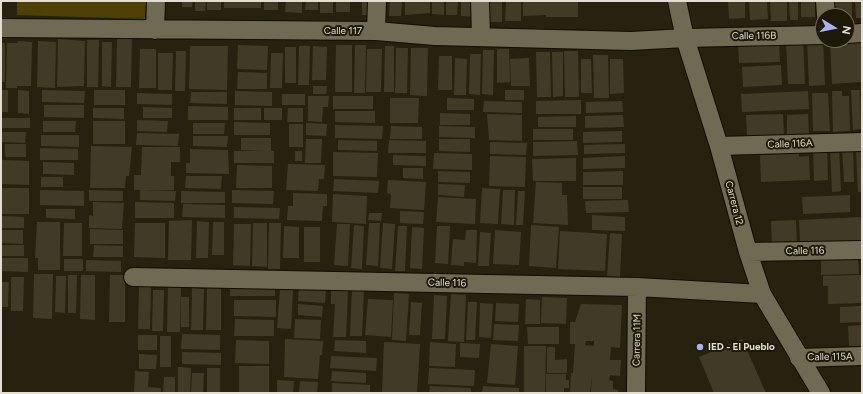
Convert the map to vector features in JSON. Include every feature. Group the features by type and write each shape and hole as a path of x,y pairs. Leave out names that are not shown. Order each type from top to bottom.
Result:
{"street":[{"path":"155,30 156,1"},
{"path":"376,31 377,1"},
{"path":"480,1 481,37"},
{"name":"Carrera 12","path":"676,1 684,38 762,294 821,393"},
{"name":"Calle 117","path":"1,28 376,31 434,36 631,41 684,38"},
{"name":"Calle 116B","path":"684,38 815,35"},
{"name":"Calle 116A","path":"718,146 862,142"},
{"name":"Calle 116","path":"748,252 862,250"},
{"name":"Calle 116","path":"132,277 637,286 762,294"},
{"name":"Carrera 11M","path":"636,393 637,286"},
{"name":"Calle 115A","path":"799,358 862,356"}],"shaded area":[{"path":"17,1 146,1 145,19 17,15"}],"building":[{"path":"182,1 193,1 192,7 182,7"},
{"path":"195,1 206,1 205,11 195,11"},
{"path":"207,1 221,1 221,10 207,10"},
{"path":"224,1 261,1 261,8 224,8"},
{"path":"264,1 278,1 278,10 264,10"},
{"path":"286,1 302,1 302,13 285,12"},
{"path":"306,1 318,1 318,10 305,10"},
{"path":"320,1 333,1 333,13 320,13"},
{"path":"336,1 350,1 350,12 336,12"},
{"path":"362,1 376,1 376,15 362,15"},
{"path":"390,1 402,1 401,16 389,16"},
{"path":"405,1 430,1 430,13 405,15"},
{"path":"432,1 444,1 444,15 432,14"},
{"path":"446,1 458,1 457,15 446,15"},
{"path":"461,1 476,1 476,17 461,16"},
{"path":"489,1 502,1 502,22 485,22 489,12"},
{"path":"506,1 521,1 521,21 505,21"},
{"path":"523,1 578,1 578,17 546,17 546,15 523,16"},
{"path":"728,1 745,1 745,18 729,19"},
{"path":"749,1 767,1 768,19 750,20"},
{"path":"770,1 787,1 787,21 771,21"},
{"path":"789,1 798,1 798,20 790,20"},
{"path":"801,1 815,1 815,17 801,17"},
{"path":"832,1 852,1 852,8 832,8"},
{"path":"855,1 862,1 862,18 856,18"},
{"path":"862,37 862,82 832,84 830,48 855,48 855,38"},
{"path":"58,39 85,41 84,86 57,87"},
{"path":"117,39 132,39 131,87 116,87"},
{"path":"803,39 805,84 788,84 786,40"},
{"path":"807,39 815,40 815,48 823,48 825,85 809,86"},
{"path":"87,40 99,40 98,87 87,87"},
{"path":"18,41 32,42 31,86 6,88 7,43 18,43"},
{"path":"38,41 56,42 55,88 37,87"},
{"path":"102,42 112,42 111,87 102,86"},
{"path":"1,43 5,43 5,82 1,82"},
{"path":"779,43 780,62 739,63 738,44"},
{"path":"238,45 268,46 267,70 237,69"},
{"path":"336,45 352,45 352,92 335,92"},
{"path":"355,45 366,45 365,93 354,93"},
{"path":"190,46 228,46 227,90 189,89"},
{"path":"299,46 310,46 309,85 298,85"},
{"path":"313,46 327,47 326,80 312,80"},
{"path":"385,46 394,46 394,92 384,92"},
{"path":"285,47 296,47 296,83 285,83"},
{"path":"396,48 408,48 407,93 395,93"},
{"path":"411,48 428,48 427,96 410,95"},
{"path":"140,49 156,49 156,88 139,88"},
{"path":"367,49 382,49 381,92 366,92"},
{"path":"497,49 509,49 510,82 497,83"},
{"path":"483,50 494,50 493,95 482,94"},
{"path":"176,51 186,51 185,91 175,91"},
{"path":"564,51 578,51 579,97 565,97"},
{"path":"536,52 550,52 551,97 537,97"},
{"path":"552,52 563,52 563,96 553,97"},
{"path":"158,53 173,53 172,90 158,90"},
{"path":"271,53 283,53 282,88 270,88"},
{"path":"470,54 481,54 480,95 469,94"},
{"path":"593,55 608,55 609,98 594,98"},
{"path":"439,56 452,56 452,90 438,90"},
{"path":"455,58 467,59 466,95 454,95"},
{"path":"529,58 530,86 511,86 510,59"},
{"path":"581,59 591,59 592,93 581,93"},
{"path":"610,59 623,59 624,93 610,94"},
{"path":"781,65 782,85 743,87 742,67"},
{"path":"238,72 267,73 267,89 237,89"},
{"path":"313,86 327,86 326,94 313,94"},
{"path":"1,90 8,90 8,112 1,112"},
{"path":"18,90 29,91 29,114 18,113"},
{"path":"42,90 85,91 84,103 42,102"},
{"path":"94,90 125,90 125,105 94,105"},
{"path":"505,90 524,90 524,100 505,100"},
{"path":"851,90 860,90 861,129 853,130"},
{"path":"235,91 272,92 272,106 235,105"},
{"path":"808,91 809,109 742,112 741,94"},
{"path":"832,91 842,91 842,96 849,96 850,131 833,132"},
{"path":"191,92 227,92 227,104 190,103"},
{"path":"137,93 172,94 172,105 137,104"},
{"path":"812,93 828,93 830,131 813,131"},
{"path":"282,94 305,94 305,105 282,105"},
{"path":"308,96 329,96 328,107 323,107 322,122 308,121"},
{"path":"333,96 373,96 373,109 333,109"},
{"path":"390,98 419,98 418,123 390,123"},
{"path":"447,98 474,99 474,110 447,110"},
{"path":"581,100 581,114 536,114 536,101"},
{"path":"484,101 522,102 522,113 483,112"},
{"path":"622,101 623,112 586,113 586,102"},
{"path":"44,105 84,105 84,118 44,117"},
{"path":"188,106 228,107 228,120 188,120"},
{"path":"143,107 172,108 172,118 143,118"},
{"path":"93,108 124,108 124,119 93,118"},
{"path":"234,108 261,108 261,120 234,120"},
{"path":"264,108 282,108 282,120 264,120"},
{"path":"288,108 303,108 303,122 287,122"},
{"path":"335,111 375,111 375,123 335,122"},
{"path":"440,113 470,114 470,125 440,125"},
{"path":"487,114 522,115 522,141 489,140"},
{"path":"783,114 784,135 747,137 746,115"},
{"path":"808,114 809,135 787,136 787,115"},
{"path":"623,115 624,127 585,128 585,116"},
{"path":"576,116 576,127 538,127 538,117"},
{"path":"1,118 30,118 30,128 1,128"},
{"path":"137,120 168,121 167,132 137,131"},
{"path":"43,121 76,121 75,132 43,132"},
{"path":"93,121 125,121 125,144 93,144"},
{"path":"234,122 270,123 270,135 234,135"},
{"path":"193,123 225,123 224,134 193,134"},
{"path":"306,123 327,124 326,136 306,135"},
{"path":"289,124 303,124 303,147 289,147"},
{"path":"335,125 383,126 382,139 335,138"},
{"path":"391,126 422,127 422,139 390,139"},
{"path":"439,126 475,127 475,138 439,137"},
{"path":"533,129 573,129 573,140 533,140"},
{"path":"622,131 622,142 583,143 583,132"},
{"path":"1,132 26,132 25,143 1,142"},
{"path":"137,133 179,134 178,146 136,145"},
{"path":"41,135 79,135 79,147 41,146"},
{"path":"193,136 228,136 227,147 193,146"},
{"path":"241,138 271,138 271,151 274,151 274,163 234,163 234,151 264,151 241,150"},
{"path":"306,139 322,139 321,163 305,163"},
{"path":"439,139 470,139 470,152 439,151"},
{"path":"338,140 377,141 377,151 338,150"},
{"path":"389,140 426,141 426,153 388,153"},
{"path":"577,141 578,155 533,156 533,142"},
{"path":"490,142 527,143 526,155 490,154"},
{"path":"5,144 26,144 26,157 5,157"},
{"path":"625,144 625,153 584,154 584,145"},
{"path":"91,146 132,147 129,176 126,176 125,188 90,188"},
{"path":"853,146 854,182 844,182 842,147"},
{"path":"142,147 180,147 180,162 171,162 171,176 174,176 174,190 134,190 134,175 141,175"},
{"path":"827,147 828,180 814,181 813,148"},
{"path":"830,147 839,147 841,191 832,192"},
{"path":"40,148 78,149 78,160 40,160"},
{"path":"190,149 228,150 229,174 186,173 186,163 190,163"},
{"path":"856,150 862,150 862,192 858,192"},
{"path":"295,151 302,151 302,161 295,161"},
{"path":"333,152 378,153 377,177 333,176"},
{"path":"434,153 472,154 472,170 433,169"},
{"path":"799,153 799,157 809,156 810,180 761,182 760,155"},
{"path":"393,155 426,156 426,166 393,165"},
{"path":"490,156 526,157 525,187 489,186"},
{"path":"625,156 625,168 583,169 583,158"},
{"path":"576,158 576,181 533,181 532,159"},
{"path":"1,160 29,161 29,185 1,184"},
{"path":"43,162 74,163 74,175 43,174"},
{"path":"288,164 325,165 324,179 319,179 318,191 286,190"},
{"path":"237,165 272,166 272,188 236,188"},
{"path":"403,168 423,168 423,179 403,178"},
{"path":"438,171 470,172 470,183 438,182"},
{"path":"623,171 623,185 583,185 583,172"},
{"path":"186,176 222,176 221,189 185,188"},
{"path":"41,177 63,177 63,187 41,187"},
{"path":"334,179 379,181 378,193 333,191"},
{"path":"388,180 426,182 424,210 390,208 391,194 387,193"},
{"path":"536,182 562,183 562,195 567,195 568,225 533,223"},
{"path":"438,184 465,185 464,197 438,195"},
{"path":"583,187 622,187 622,199 583,199"},
{"path":"1,188 29,188 29,214 1,214"},
{"path":"482,188 500,189 498,224 480,223"},
{"path":"40,190 84,191 84,206 40,205"},
{"path":"89,190 123,191 123,201 89,201"},
{"path":"140,190 176,191 175,201 140,200"},
{"path":"232,190 274,191 273,204 232,203"},
{"path":"503,190 515,190 514,225 501,224"},
{"path":"181,191 225,192 225,203 181,203"},
{"path":"518,191 525,191 523,225 516,225"},
{"path":"293,193 327,194 327,206 323,206 322,221 287,220 288,206 293,206"},
{"path":"333,194 367,196 366,224 332,222"},
{"path":"850,195 850,212 803,214 802,197"},
{"path":"438,197 476,199 475,224 436,222"},
{"path":"628,200 629,212 586,213 585,201"},
{"path":"93,202 124,203 122,229 89,228 89,215 93,216"},
{"path":"135,202 174,203 174,218 135,218"},
{"path":"183,204 225,205 225,218 182,217"},
{"path":"234,207 280,208 279,219 234,218"},
{"path":"46,209 75,209 75,219 46,218"},
{"path":"400,211 424,212 423,224 400,223"},
{"path":"369,213 382,213 381,221 368,220"},
{"path":"592,215 625,217 625,231 592,230"},
{"path":"1,216 24,217 24,228 1,228"},
{"path":"861,217 862,242 800,244 799,220"},
{"path":"192,220 191,260 168,260 169,221"},
{"path":"796,220 797,246 772,247 771,221"},
{"path":"197,221 209,222 208,258 196,258"},
{"path":"37,222 60,222 60,270 38,270 38,258 35,258"},
{"path":"213,222 224,222 224,255 212,255"},
{"path":"64,223 82,223 82,256 63,256"},
{"path":"135,223 165,223 165,258 134,257"},
{"path":"253,223 267,223 267,267 252,266"},
{"path":"269,223 281,223 280,269 268,269"},
{"path":"369,223 380,223 378,266 366,265"},
{"path":"383,223 395,224 392,269 380,268"},
{"path":"234,224 251,224 250,266 233,265"},
{"path":"337,224 350,224 348,266 334,265"},
{"path":"354,225 364,226 362,269 351,268"},
{"path":"531,225 559,227 556,268 529,266"},
{"path":"284,226 299,227 299,258 283,258"},
{"path":"398,226 407,226 405,271 395,271"},
{"path":"437,226 450,226 448,264 435,263"},
{"path":"304,227 320,227 320,262 304,262"},
{"path":"412,227 424,228 422,269 410,268"},
{"path":"90,229 123,230 123,244 90,244"},
{"path":"1,230 23,230 23,244 1,243"},
{"path":"466,230 477,230 476,263 464,262 464,266 451,265 453,239 465,240"},
{"path":"495,230 521,232 519,265 493,264"},
{"path":"560,231 607,234 605,271 558,269"},
{"path":"480,232 491,233 489,266 478,266"},
{"path":"610,233 622,234 620,277 607,276"},
{"path":"1,245 24,245 24,256 1,256"},
{"path":"94,245 123,246 123,257 93,257"},
{"path":"858,257 859,274 821,275 821,258"},
{"path":"1,258 28,258 28,272 1,271"},
{"path":"64,259 83,259 83,271 64,271"},
{"path":"86,260 121,261 121,272 86,271"},
{"path":"34,274 53,274 52,319 33,318"},
{"path":"68,275 77,275 76,313 68,313"},
{"path":"81,275 95,275 95,320 80,319"},
{"path":"110,275 125,275 125,322 109,322"},
{"path":"862,275 862,303 828,304 828,286 823,286 823,276"},
{"path":"56,276 66,276 65,313 55,312"},
{"path":"11,277 24,277 23,311 11,311"},
{"path":"1,282 9,282 8,307 1,307"},
{"path":"168,286 181,286 180,332 167,332"},
{"path":"139,287 151,287 150,329 138,329"},
{"path":"207,287 221,288 221,330 206,330"},
{"path":"192,288 204,289 203,330 191,330"},
{"path":"230,288 275,289 275,296 230,296"},
{"path":"299,288 326,289 325,303 298,301"},
{"path":"280,289 293,290 291,329 277,328"},
{"path":"331,289 348,290 346,337 333,337 335,304 331,304"},
{"path":"352,289 364,290 362,336 350,336"},
{"path":"153,290 164,290 163,331 152,331"},
{"path":"394,293 409,294 406,341 392,340"},
{"path":"451,294 466,295 464,342 448,341"},
{"path":"434,295 447,296 445,339 432,339"},
{"path":"181,297 189,297 189,327 181,327"},
{"path":"542,297 567,298 566,324 541,323"},
{"path":"368,299 393,300 391,337 365,335"},
{"path":"526,299 540,300 540,324 525,324"},
{"path":"234,300 276,300 276,317 234,316"},
{"path":"411,302 422,303 420,335 409,335"},
{"path":"468,302 477,302 475,340 466,340"},
{"path":"480,303 493,304 491,338 479,337"},
{"path":"496,303 519,304 518,322 495,321"},
{"path":"298,304 323,306 322,317 298,315"},
{"path":"581,304 622,305 620,348 611,347 610,360 621,360 620,376 610,375 609,380 613,381 613,389 618,390 618,393 591,393 592,374 590,393 570,393 575,344 570,344 570,322 575,322","holes":["586,341 594,341 594,346 585,345"]},
{"path":"862,306 862,322 840,323 840,307"},
{"path":"235,319 274,320 274,336 234,336"},
{"path":"295,319 321,320 320,339 294,338"},
{"path":"494,324 519,325 518,341 493,340"},
{"path":"862,325 862,346 849,346 848,326"},
{"path":"527,327 559,327 559,344 528,344"},
{"path":"182,334 220,335 220,350 181,349"},
{"path":"138,335 157,335 157,350 138,350"},
{"path":"160,336 171,336 171,367 160,367"},
{"path":"285,339 323,341 318,379 284,377"},
{"path":"742,339 766,393 714,393 699,357"},
{"path":"236,340 269,341 269,364 235,363"},
{"path":"335,340 366,341 366,353 334,351"},
{"path":"384,342 420,344 417,393 382,393"},
{"path":"430,342 456,344 455,367 429,366"},
{"path":"460,343 480,344 479,358 460,357"},
{"path":"491,344 518,346 515,385 487,383"},
{"path":"524,346 546,346 545,393 524,393"},
{"path":"547,347 555,347 555,360 567,359 567,373 547,373"},
{"path":"182,352 221,353 221,365 182,364"},
{"path":"139,354 157,355 156,369 139,369"},
{"path":"331,356 377,358 376,371 330,368"},
{"path":"239,366 269,366 269,393 239,393"},
{"path":"178,367 191,368 190,393 178,393"},
{"path":"207,368 220,368 220,393 207,393"},
{"path":"429,368 475,370 474,386 428,384"},
{"path":"135,371 149,372 148,387 161,388 161,393 134,393"},
{"path":"332,371 366,373 366,383 331,381"},
{"path":"192,373 204,373 203,393 191,393"},
{"path":"546,374 566,374 566,380 569,380 569,388 564,388 564,393 546,393"},
{"path":"164,377 175,377 175,393 163,393"},
{"path":"277,380 294,381 293,393 277,393"},
{"path":"300,381 318,382 317,393 299,393"},
{"path":"332,383 370,385 370,393 332,393"},
{"path":"430,386 471,388 471,393 429,393"},
{"path":"483,386 519,388 519,393 482,393"}],"place":[{"name":"IED - El Pueblo","path":"700,347"}]}
